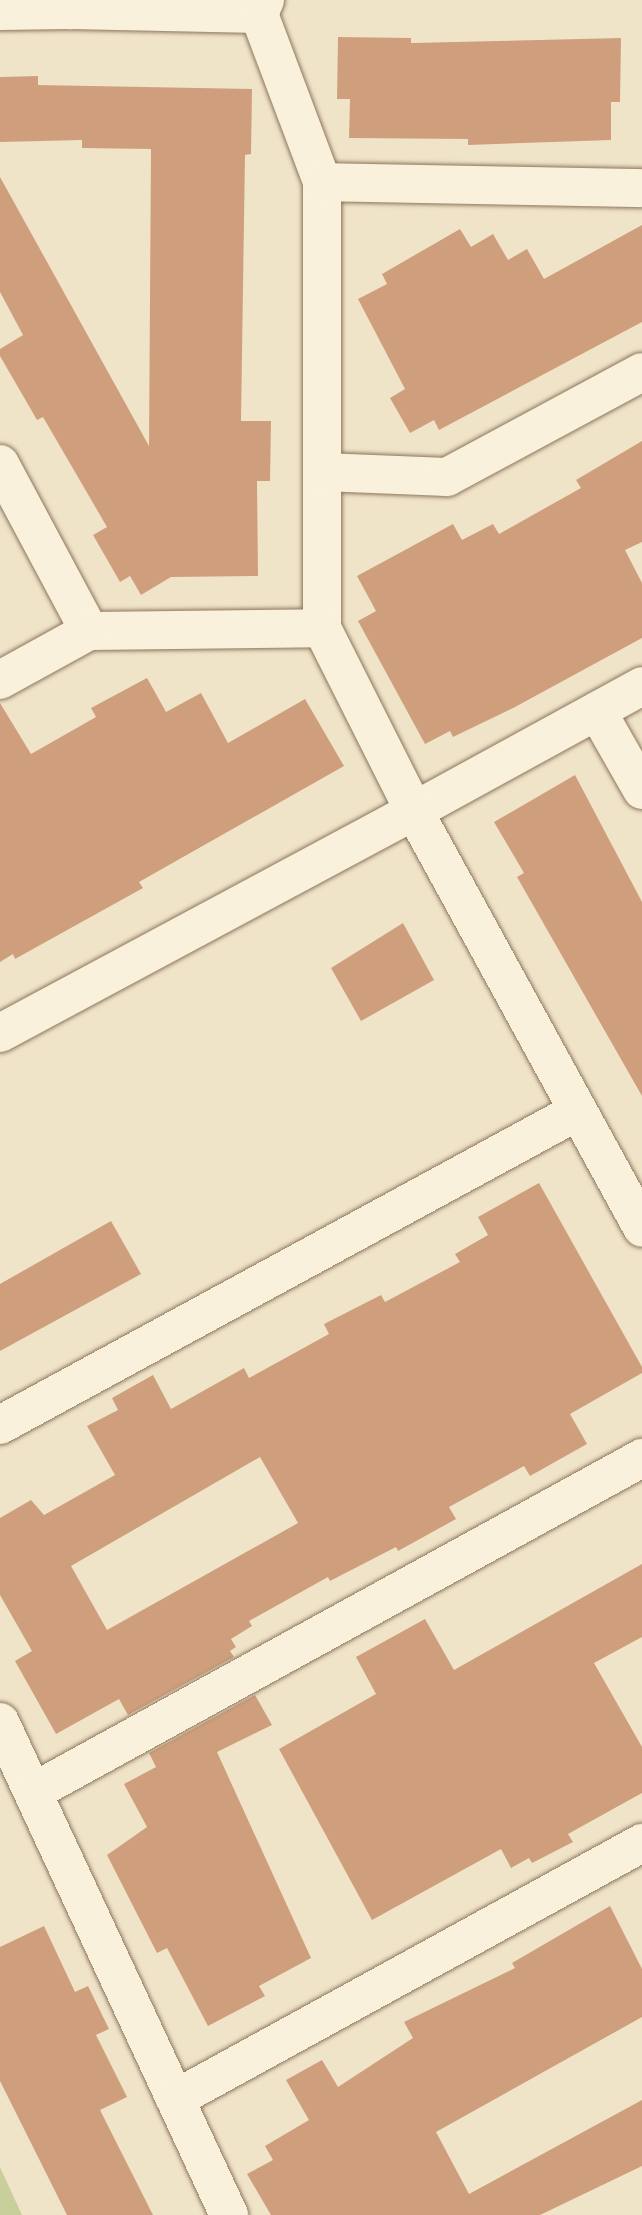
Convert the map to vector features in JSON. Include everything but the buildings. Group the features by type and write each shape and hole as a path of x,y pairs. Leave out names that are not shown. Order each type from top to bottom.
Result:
{"street":[{"path":"0,11 67,5 262,7 322,182 322,628 414,811 642,1228"},
{"path":"322,182 642,188"},
{"path":"323,472 447,477 642,372"},
{"path":"0,464 89,631"},
{"path":"0,680 89,631 322,628"},
{"path":"0,1033 642,686"},
{"path":"597,711 642,790"},
{"path":"0,1424 578,1111"},
{"path":"33,1793 642,1458"},
{"path":"0,1722 229,2215"},
{"path":"175,2099 642,1843"}],"green space":[{"path":"0,2167 22,2215 0,2215"}]}
